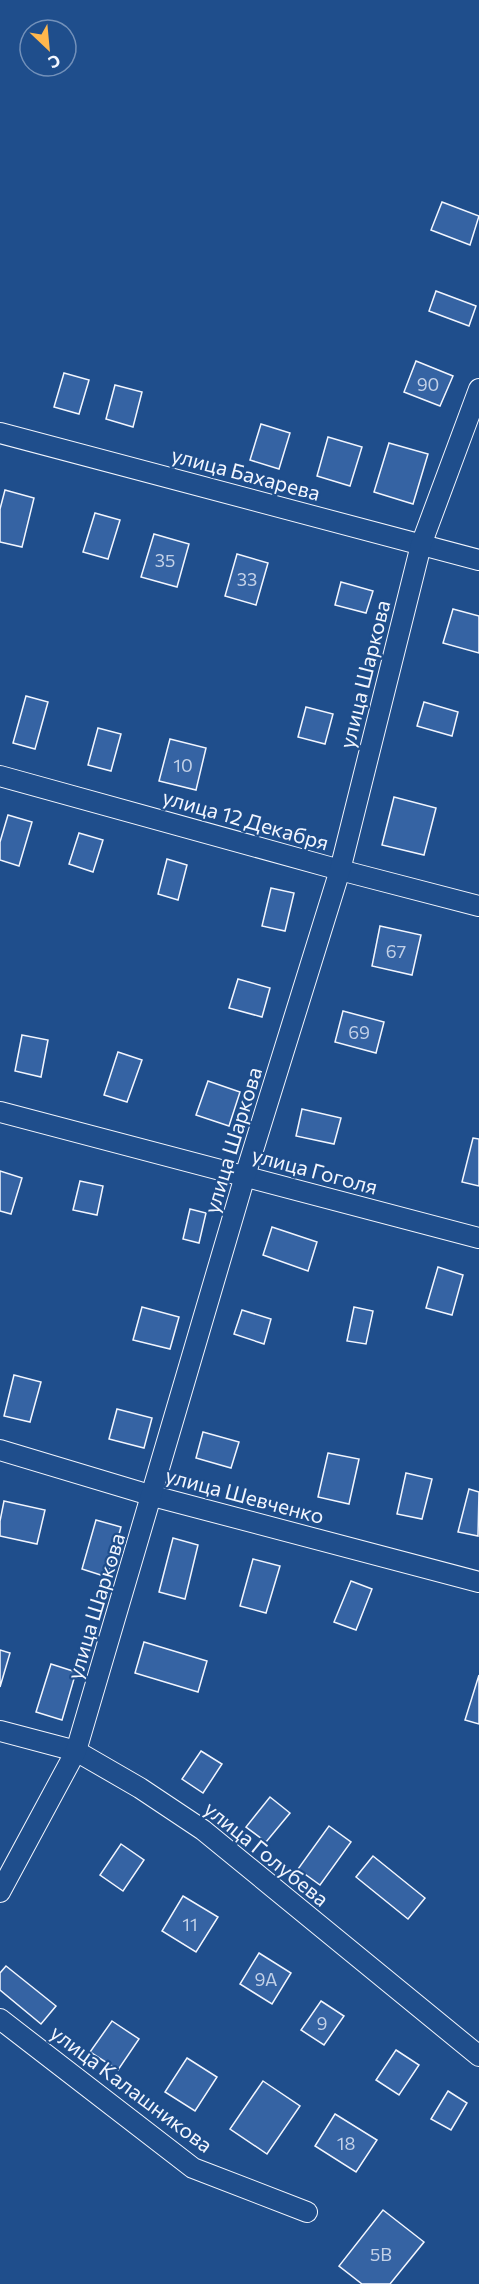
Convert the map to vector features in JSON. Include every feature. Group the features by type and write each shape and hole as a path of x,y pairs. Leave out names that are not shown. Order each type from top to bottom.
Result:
{"street":[{"name":"улица Шаркова","path":"0,1892 76,1751 153,1496 245,1176 340,870 422,545 479,389"},
{"name":"улица Бахарева","path":"0,433 479,560"},
{"name":"улица 12 Декабря","path":"0,776 479,906"},
{"name":"улица Гоголя","path":"0,1112 479,1238"},
{"name":"улица Шевченко","path":"0,1450 153,1496 479,1582"},
{"name":"улица Голубева","path":"0,1731 76,1751 140,1788 203,1830 479,2056"},
{"name":"улица Калашникова","path":"0,2019 193,2168 307,2212"}],"building":[{"path":"442,202 479,216 470,245 431,230"},
{"path":"436,291 476,306 469,326 429,311"},
{"path":"416,361 453,376 440,406 404,392"},
{"path":"64,373 89,380 79,414 54,407"},
{"path":"115,385 142,392 133,427 106,419"},
{"path":"261,424 290,433 279,469 250,460"},
{"path":"328,437 362,447 350,486 317,476"},
{"path":"389,443 428,454 413,504 374,492"},
{"path":"5,490 34,498 22,547 0,542 0,509"},
{"path":"95,513 120,520 108,559 83,552"},
{"path":"154,534 189,544 177,587 141,577"},
{"path":"237,554 268,563 256,605 225,596"},
{"path":"341,582 373,591 366,613 335,605"},
{"path":"453,609 479,616 479,653 443,643"},
{"path":"26,696 48,702 35,749 13,743"},
{"path":"424,702 458,712 452,736 417,726"},
{"path":"306,707 333,714 325,744 298,737"},
{"path":"98,728 121,734 111,771 88,765"},
{"path":"170,739 206,748 196,790 159,781"},
{"path":"394,797 436,808 424,855 382,845"},
{"path":"8,815 32,822 19,866 0,860 0,842"},
{"path":"79,833 103,840 93,872 69,864"},
{"path":"167,859 187,865 178,900 158,894"},
{"path":"271,888 294,893 285,931 262,926"},
{"path":"380,926 421,935 412,975 372,966"},
{"path":"238,979 270,988 262,1017 229,1008"},
{"path":"343,1011 384,1022 376,1053 335,1042"},
{"path":"22,1035 48,1040 41,1077 15,1071"},
{"path":"118,1052 142,1060 127,1102 104,1095"},
{"path":"208,1081 240,1092 229,1126 196,1115"},
{"path":"302,1109 341,1118 334,1144 296,1136"},
{"path":"473,1138 479,1139 479,1186 462,1182"},
{"path":"0,1171 22,1178 11,1214 0,1211"},
{"path":"80,1181 103,1186 97,1215 73,1210"},
{"path":"190,1209 206,1213 199,1243 183,1239"},
{"path":"272,1227 317,1242 308,1271 263,1255"},
{"path":"438,1267 463,1275 452,1315 426,1308"},
{"path":"142,1307 179,1317 170,1349 133,1340"},
{"path":"354,1307 373,1311 366,1344 347,1341"},
{"path":"242,1310 271,1319 264,1344 234,1334"},
{"path":"14,1375 41,1382 30,1422 4,1416"},
{"path":"117,1409 152,1418 144,1448 109,1439"},
{"path":"203,1432 239,1442 231,1468 196,1458"},
{"path":"328,1453 359,1459 349,1504 318,1497"},
{"path":"406,1473 432,1479 422,1519 397,1514"},
{"path":"469,1489 479,1492 478,1536 458,1532"},
{"path":"4,1501 45,1510 37,1544 0,1536"},
{"path":"96,1520 121,1527 107,1577 82,1569"},
{"path":"173,1538 198,1545 185,1599 159,1592"},
{"path":"253,1559 280,1566 266,1613 240,1606"},
{"path":"351,1581 372,1589 356,1630 334,1622"},
{"path":"144,1642 207,1661 198,1692 135,1673"},
{"path":"0,1650 10,1653 0,1687"},
{"path":"51,1664 76,1672 62,1720 36,1712"},
{"path":"479,1675 479,1724 465,1720"},
{"path":"201,1751 222,1764 203,1793 182,1779"},
{"path":"270,1797 290,1813 266,1842 246,1827"},
{"path":"329,1826 351,1842 320,1885 298,1869"},
{"path":"121,1844 144,1860 123,1891 100,1875"},
{"path":"373,1856 425,1898 408,1919 356,1877"},
{"path":"183,1896 218,1917 196,1952 162,1931"},
{"path":"259,1953 291,1973 272,2004 240,1984"},
{"path":"6,1966 56,2006 41,2024 0,1990 0,1973"},
{"path":"321,2001 344,2016 324,2045 301,2030"},
{"path":"112,2021 139,2039 118,2070 90,2052"},
{"path":"396,2050 419,2065 399,2095 376,2080"},
{"path":"187,2058 217,2077 195,2111 165,2092"},
{"path":"263,2081 300,2106 267,2154 230,2129"},
{"path":"448,2091 467,2103 451,2130 431,2119"},
{"path":"335,2114 377,2140 356,2172 315,2146"},
{"path":"383,2210 424,2242 390,2284 362,2284 339,2266"}]}
